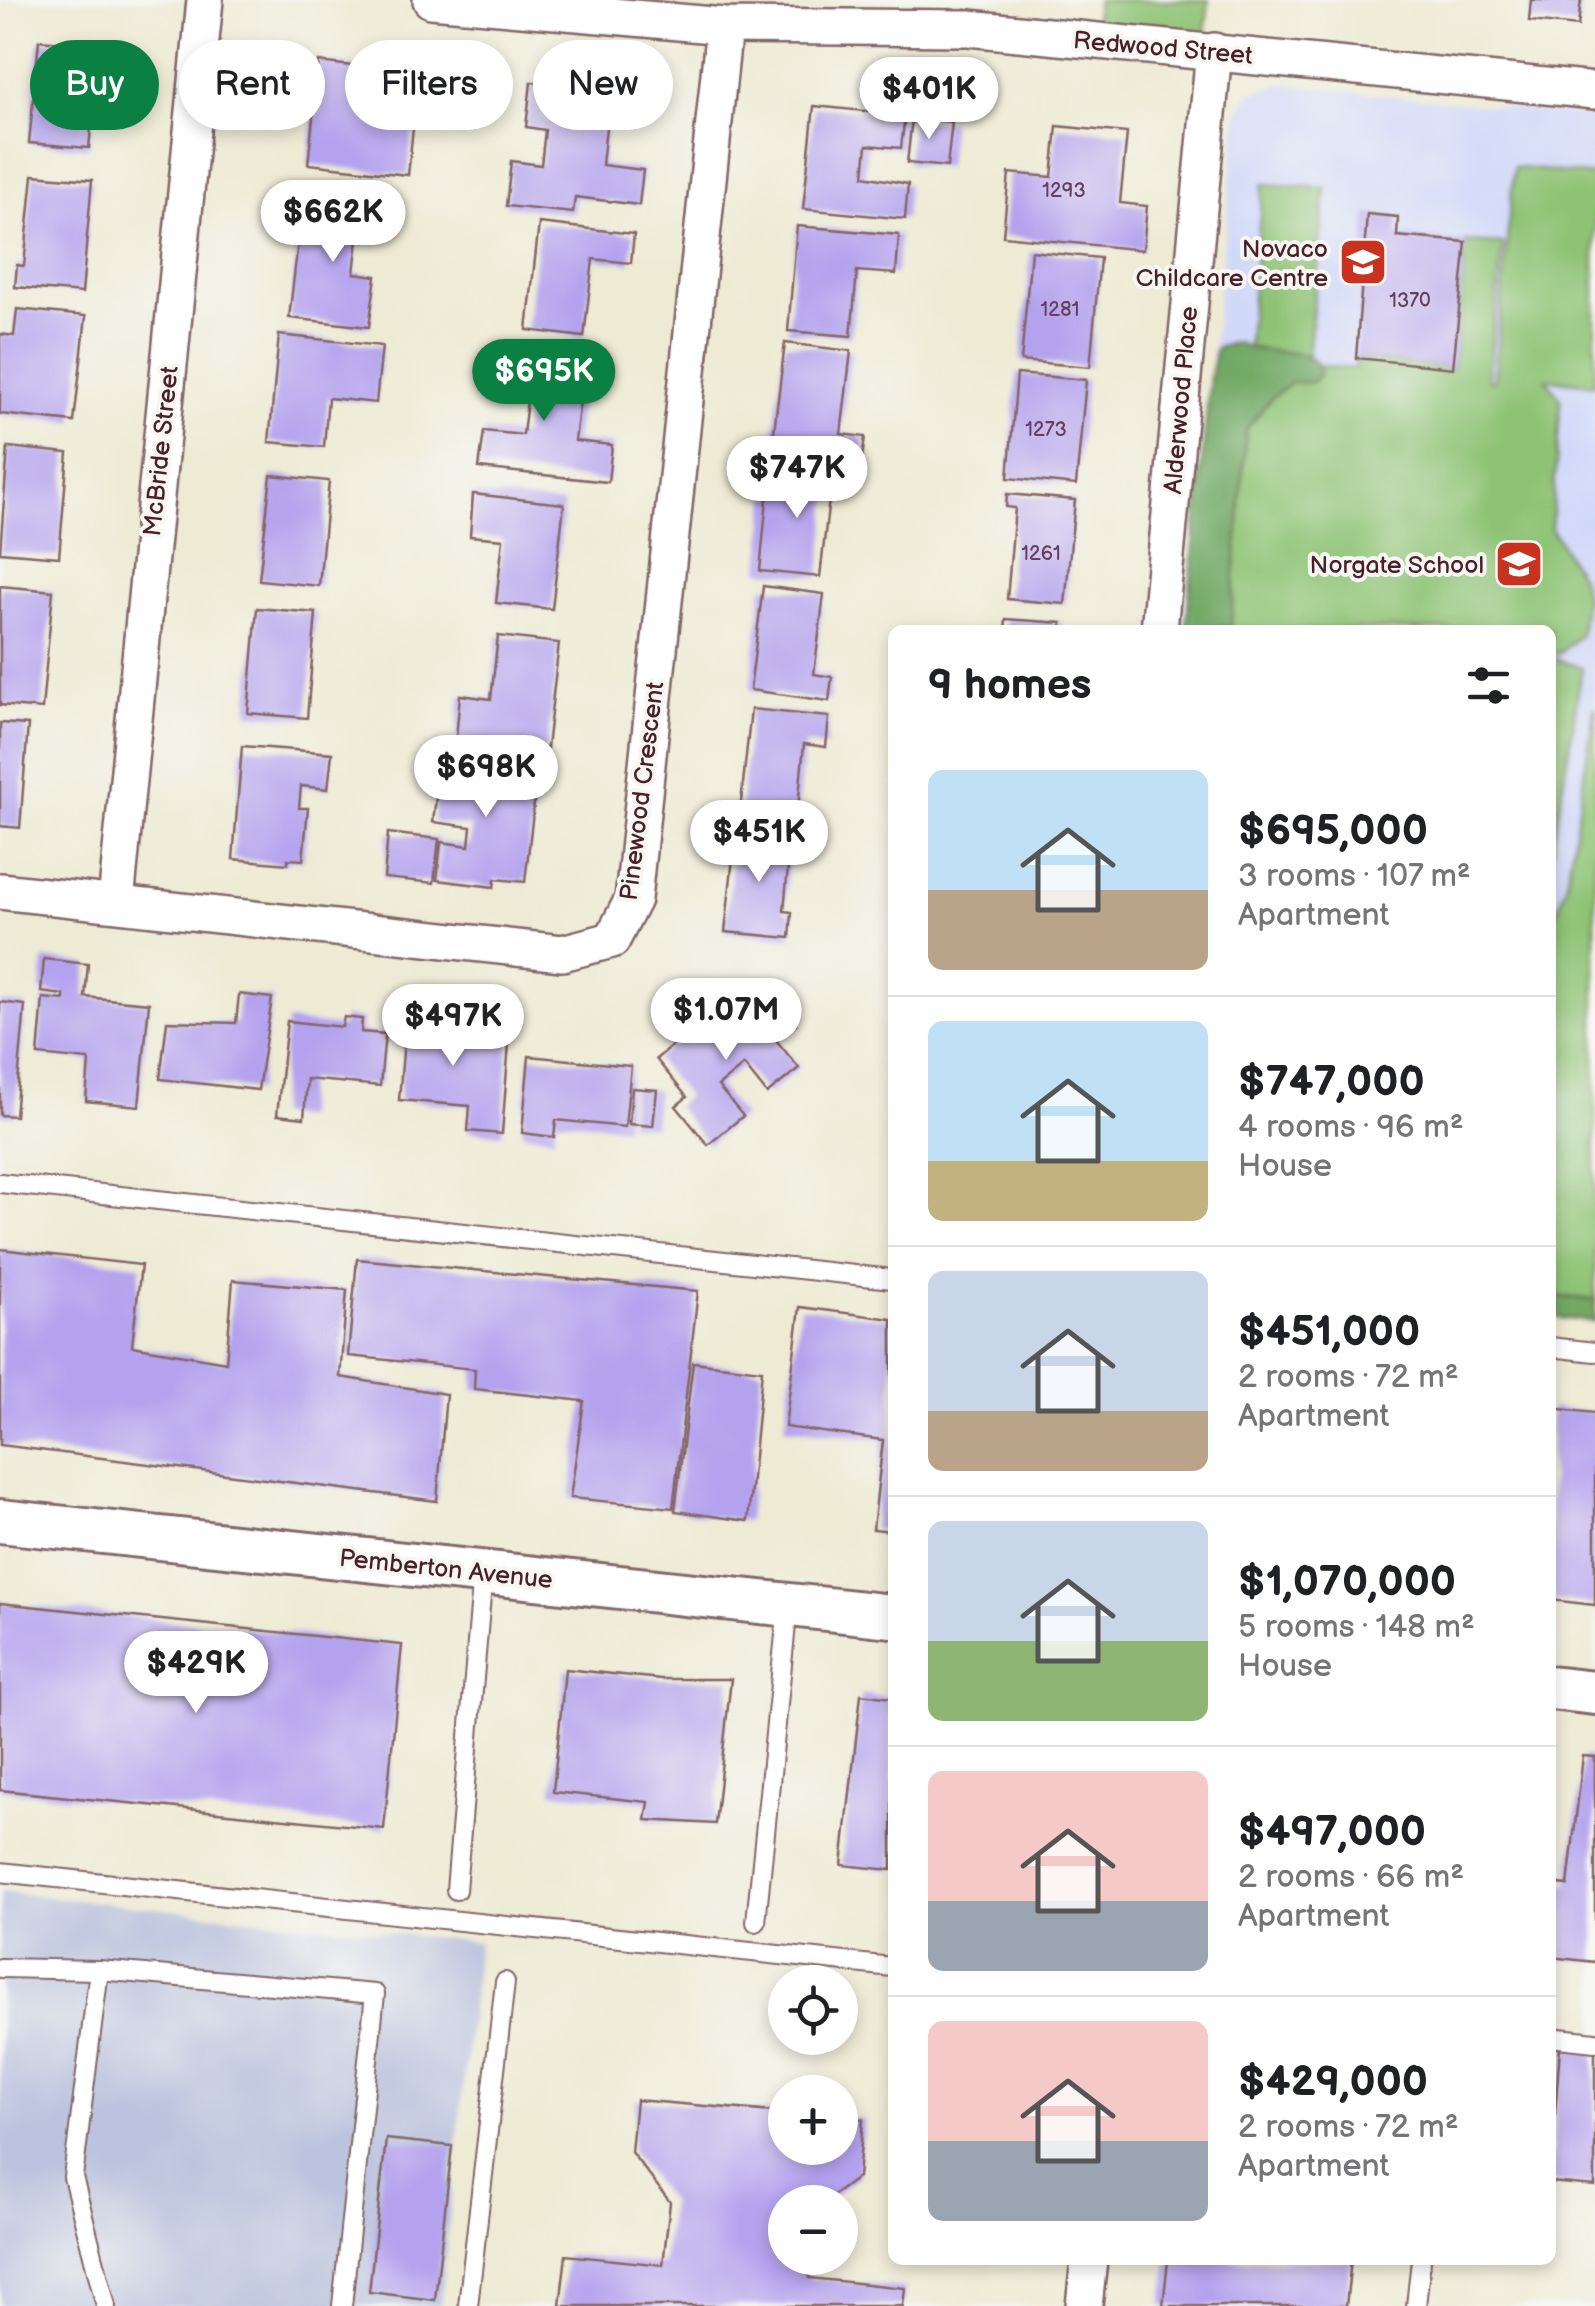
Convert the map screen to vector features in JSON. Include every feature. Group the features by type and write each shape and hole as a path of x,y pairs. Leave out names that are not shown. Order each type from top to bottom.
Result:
{"street":[{"name":"McBride Street","path":"116,902 205,0"},
{"name":"Redwood Street","path":"430,0 724,26 968,28 1595,91"},
{"name":"Pinewood Crescent","path":"0,891 562,953 612,940 632,899 724,26"},
{"name":"Alderwood Place","path":"1159,625 1214,51"},
{"name":"Pemberton Avenue","path":"0,1521 888,1616"},
{"path":"1556,1689 1595,1693"},
{"path":"1084,2306 1088,2265"}],"lane":[{"path":"0,1183 888,1279"},
{"path":"1556,1348 1595,1352"},
{"path":"456,1890 484,1572"},
{"path":"756,1922 788,1604"},
{"path":"0,1872 888,1966"},
{"path":"0,1968 99,1970 375,1994 342,2306"},
{"path":"99,1970 73,2176 106,2306"},
{"path":"468,2306 505,1982"},
{"path":"1556,2038 1595,2042"},
{"path":"1416,2306 1420,2265"}],"shaded area":[{"path":"1283,84 1595,117 1595,1322 1556,1318 1556,625 1184,625 1238,111 1252,92"},
{"path":"0,1892 478,1942 440,2306 0,2306"}],"green space":[{"path":"1097,0 1209,0 1204,43 1093,33"},
{"path":"1514,167 1595,176 1595,384 1546,379 1561,399 1551,528 1580,577 1585,596 1580,635 1556,653 1556,625 1229,625 1246,430 1271,398 1291,383 1312,382 1319,375 1319,366 1355,369 1356,358 1453,368 1466,242 1503,244 1488,380 1494,381"},
{"path":"1263,184 1326,188 1308,356 1247,350"},
{"path":"1236,342 1256,349 1302,355 1319,366 1319,375 1312,382 1291,383 1271,398 1246,430 1231,625 1186,625 1210,376 1216,348"},
{"path":"1556,659 1582,668 1556,826"},
{"path":"1595,707 1595,1300 1556,1297 1556,913 1566,886"},
{"path":"1556,1297 1595,1300 1595,1322 1556,1318"}],"building":[{"path":"1531,0 1581,0 1578,26 1529,21"},
{"path":"325,63 345,65 345,130 413,130 408,175 308,164 312,130 325,130"},
{"path":"531,82 533,82 533,128 526,127"},
{"path":"814,106 905,115 901,148 867,145 864,176 908,184 905,219 803,209"},
{"path":"912,118 952,122 947,167 907,163"},
{"path":"1057,126 1127,133 1120,203 1147,206 1143,250 1003,236 1009,173 1052,177"},
{"path":"30,130 91,130 89,148 29,143"},
{"path":"545,130 606,130 602,165 643,170 639,205 575,197 573,213 506,206 511,161 541,165"},
{"path":"33,175 92,180 82,293 15,287 17,265 24,266"},
{"path":"303,200 378,209 375,241 358,239 354,273 376,276 369,327 289,318"},
{"name":"Novaco Childcare Centre","path":"1367,214 1398,217 1397,236 1466,242 1453,368 1356,358"},
{"path":"539,223 634,234 631,263 593,259 584,337 527,330"},
{"path":"797,226 899,235 896,274 857,271 851,336 788,331"},
{"path":"1031,251 1100,258 1090,367 1021,361"},
{"path":"17,309 86,316 74,422 0,414 0,334 14,336"},
{"path":"279,335 382,346 376,403 328,398 324,447 269,442"},
{"path":"785,343 851,351 841,434 865,437 862,458 772,447"},
{"path":"499,356 584,366 575,441 612,445 608,482 479,468 484,431 523,435 527,400 494,397"},
{"path":"1017,374 1086,380 1076,485 1008,478"},
{"path":"8,447 68,453 59,557 0,552"},
{"path":"777,466 837,472 834,500 829,499 820,577 760,571 768,488 774,488"},
{"path":"271,475 329,481 319,586 259,580"},
{"path":"473,494 564,504 552,609 496,603 503,539 470,536"},
{"path":"1007,494 1075,500 1065,604 1007,599 1015,508 1006,507"},
{"path":"0,586 53,591 42,709 0,705"},
{"path":"763,586 824,594 814,674 832,677 829,701 750,690"},
{"path":"257,608 316,613 307,718 248,713"},
{"path":"1006,619 1062,623 1062,625 1005,625"},
{"path":"498,636 559,643 547,748 456,738 460,695 491,699"},
{"path":"751,709 829,717 826,747 804,744 797,818 740,812"},
{"path":"0,723 28,725 20,828 0,826"},
{"path":"242,746 332,753 328,789 301,786 299,808 308,808 303,860 288,859 288,864 233,859"},
{"path":"441,757 538,768 525,882 495,879 494,887 437,880 441,842 469,846 471,827 433,822"},
{"path":"736,829 791,834 784,911 792,912 790,938 725,932"},
{"path":"388,833 439,839 434,883 384,878"},
{"path":"44,959 88,964 85,997 149,1003 139,1106 86,1101 89,1060 38,1055 43,998 64,1000 64,995 41,992"},
{"path":"239,994 272,998 258,1090 160,1079 167,1021 236,1023"},
{"path":"736,994 760,1024 782,1006 796,1024 776,1040 799,1068 767,1094 744,1065 718,1086 743,1116 708,1145 676,1106 687,1097 656,1059"},
{"path":"0,1002 25,1005 15,1116 0,1115"},
{"path":"407,1004 452,1008 449,1038 509,1043 502,1134 468,1131 470,1106 399,1100"},
{"path":"344,1017 362,1019 361,1032 385,1034 380,1086 307,1079 304,1118 277,1115 287,1021 342,1027"},
{"path":"529,1056 631,1066 625,1127 556,1120 554,1137 522,1133"},
{"path":"632,1088 657,1090 653,1126 629,1124"},
{"path":"0,1249 141,1265 132,1346 226,1362 233,1280 347,1290 340,1377 446,1394 437,1501 0,1445"},
{"path":"357,1259 698,1291 673,1508 570,1498 584,1401 474,1389 475,1369 348,1356"},
{"path":"800,1307 888,1318 888,1531 873,1529 883,1440 785,1427"},
{"path":"693,1362 762,1370 748,1521 675,1511"},
{"path":"1556,1409 1595,1413 1595,1605 1556,1601"},
{"path":"0,1603 402,1645 384,1829 0,1790"},
{"path":"565,1669 661,1679 731,1679 715,1824 646,1820 649,1802 553,1792"},
{"path":"861,1694 888,1697 888,1870 842,1865"},
{"path":"1583,1756 1595,1757 1595,1962 1556,1958 1556,1884 1568,1885"},
{"path":"1560,2047 1595,2051 1595,2186 1556,2183"},
{"path":"636,2100 768,2112 768,2165 858,2165 858,2119 863,2119 858,2177 847,2185 768,2185 768,2275 809,2275 809,2278 905,2288 903,2306 560,2306 566,2255 663,2265 670,2202 631,2152"},
{"path":"386,2139 452,2146 435,2300 369,2292"},
{"path":"1167,2265 1350,2265 1346,2306 1163,2306"}],"place":[{"name":"Novaco Childcare Centre","path":"1363,262"},
{"name":"Norgate School","path":"1519,564"}]}
